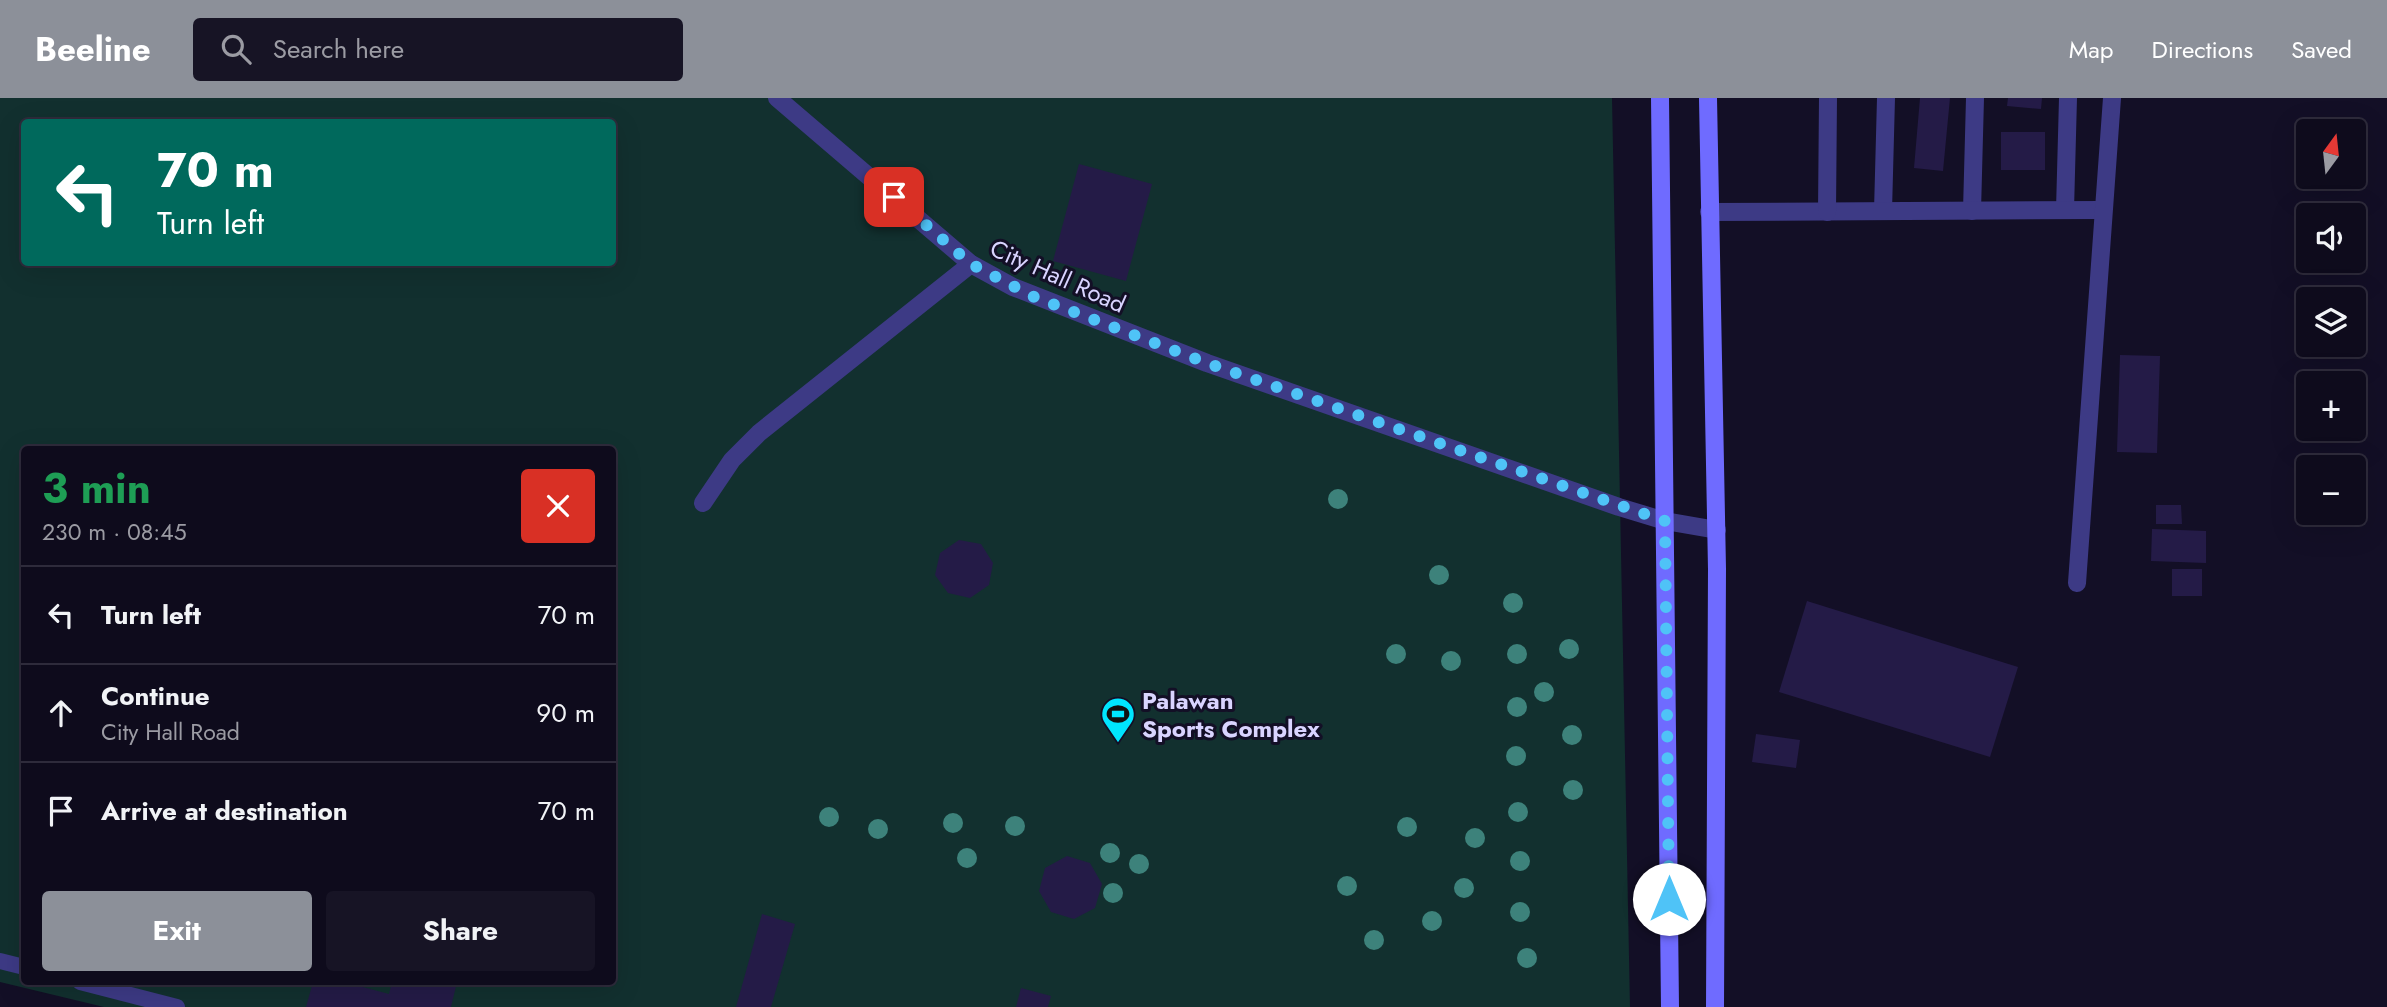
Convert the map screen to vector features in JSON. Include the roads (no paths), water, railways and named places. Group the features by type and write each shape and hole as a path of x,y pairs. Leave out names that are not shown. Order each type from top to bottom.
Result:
{"street":[{"name":"City Hall Road","path":"777,98 971,264 1013,288 1207,363 1665,521 1717,530"},
{"path":"1660,98 1670,1007"},
{"path":"1707,98 1717,530 1715,1007"},
{"path":"1827,212 1828,98"},
{"path":"1883,211 1886,98"},
{"path":"1972,211 1975,98"},
{"path":"2065,210 2068,98"},
{"path":"2077,583 2112,98"},
{"path":"1709,212 2103,210"},
{"path":"703,503 732,460 760,433 971,264"}],"lane":[{"path":"0,961 21,966"},
{"path":"92,985 177,1007"}],"place":[{"name":"Palawan Sports Complex","path":"1118,744"}]}
